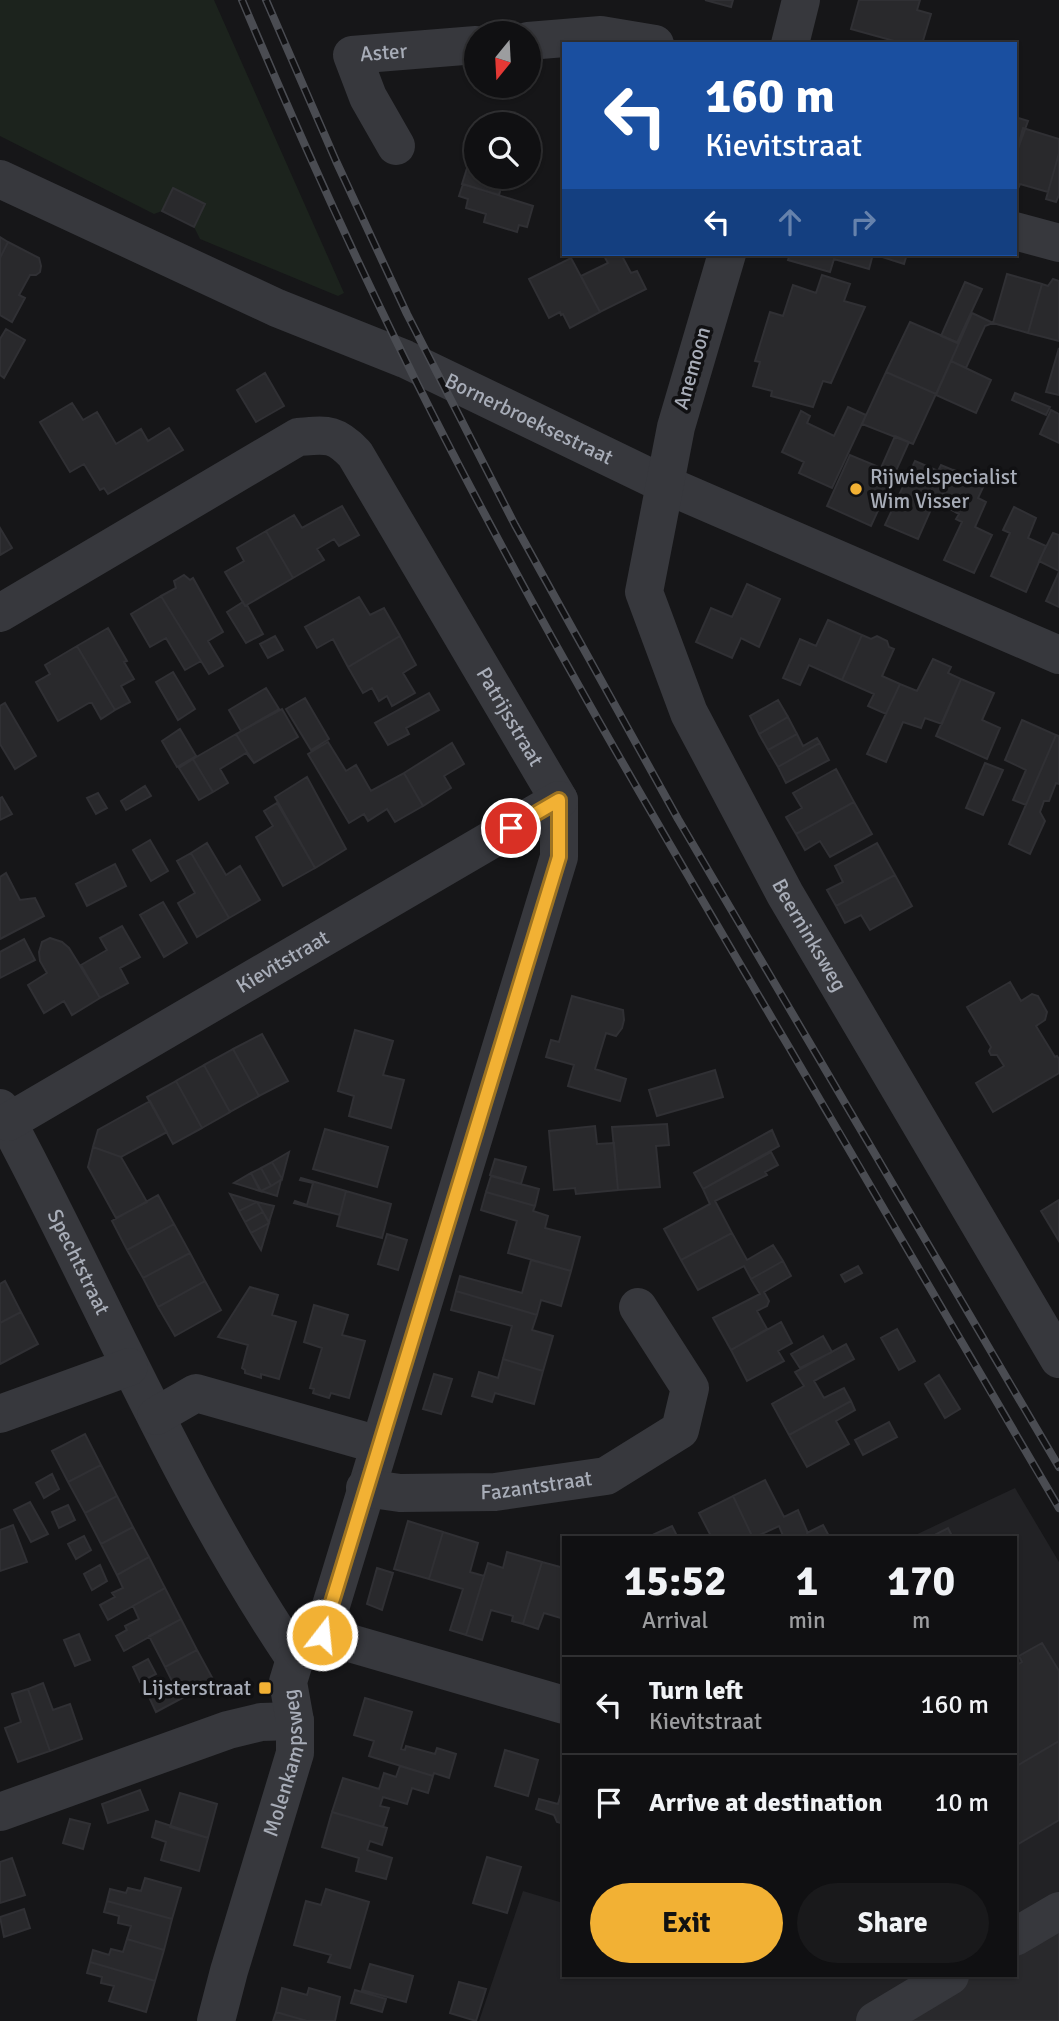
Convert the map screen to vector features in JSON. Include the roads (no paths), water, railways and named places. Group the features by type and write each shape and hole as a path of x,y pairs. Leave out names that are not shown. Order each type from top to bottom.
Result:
{"street":[{"path":"790,42 801,0"},
{"path":"541,40 601,35 643,42"},
{"name":"Aster","path":"396,146 368,97 352,55 464,46"},
{"name":"Bornerbroeksestraat","path":"0,178 277,308 416,364 664,484 1059,655"},
{"path":"1017,232 1059,243"},
{"name":"Anemoon","path":"664,484 676,427 726,256"},
{"name":"Patrijsstraat","path":"0,613 298,437 322,435 343,441 355,454 559,800"},
{"name":"Beerninksweg","path":"664,484 644,592 689,713 785,894 1059,1359"},
{"path":"559,800 559,857 379,1445 308,1647 562,1705"},
{"name":"Kievitstraat","path":"4,1115 559,800"},
{"name":"Spechtstraat","path":"4,1115 129,1367 256,1601 308,1647"},
{"name":"Fazantstraat","path":"365,1488 400,1493 495,1492 606,1476 680,1430 690,1388 638,1307"},
{"path":"0,1414 129,1367"},
{"path":"156,1416 196,1393 379,1445"},
{"name":"Molenkampsweg","path":"216,2021 295,1753 295,1721 288,1682 308,1647"},
{"path":"0,1812 228,1730 261,1722 295,1721"},
{"path":"1017,1936 1059,1911"},
{"path":"874,2021 948,1977"}],"railway":[{"path":"242,0 310,157 382,312 475,496 654,817 1059,1508"},
{"path":"266,0 407,314 515,525 678,819 1059,1467"}],"place":[{"name":"Rijwielspecialist Wim Visser","path":"856,489"},
{"name":"Lijsterstraat","path":"265,1688"}]}
